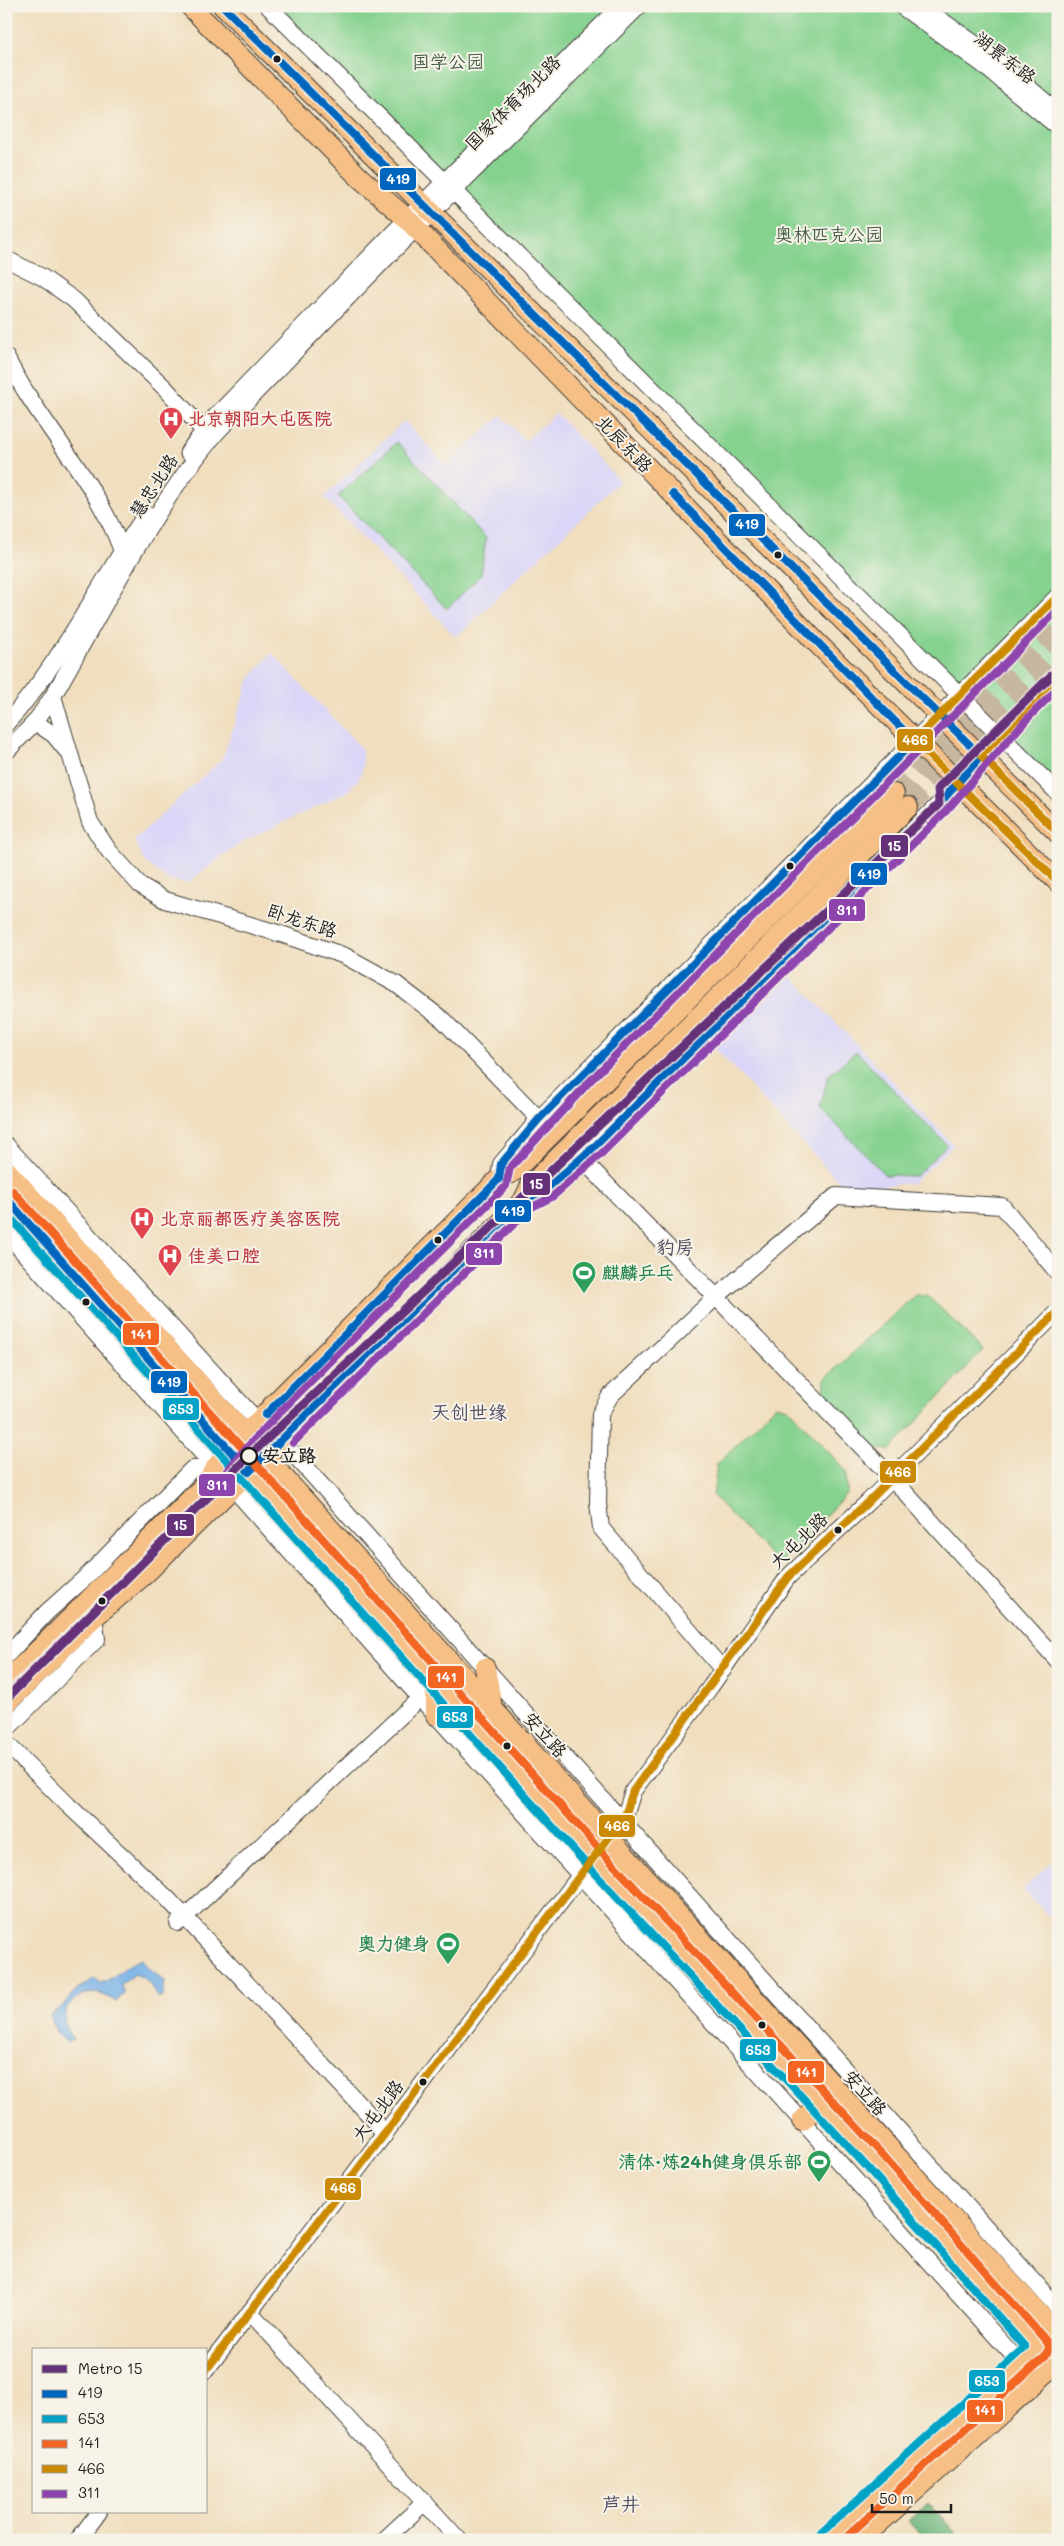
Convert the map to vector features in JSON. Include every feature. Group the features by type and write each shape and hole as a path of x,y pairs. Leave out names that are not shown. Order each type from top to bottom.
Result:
{"main road":[{"name":"北辰东路","path":"190,6 359,176 412,224 914,741 1058,882"},
{"name":"北辰东路","path":"223,6 1058,833"},
{"path":"6,1682 207,1483 214,1468 252,1430 281,1396 499,1178 513,1172 901,801 531,1185 524,1200 146,1573 94,1617 6,1704"},
{"name":"安立路","path":"6,1170 252,1430 264,1457 609,1836 771,2020 1057,2333"},
{"path":"6,1198 92,1293 230,1452 594,1858 874,2160 1039,2348 1057,2365 860,2540"},
{"path":"486,1668 492,1707"},
{"path":"436,1681 436,1715"},
{"path":"802,2121 820,2103"},
{"path":"828,2540 1057,2333"}],"street":[{"path":"268,6 1058,793"},
{"name":"国家体育场北路","path":"412,224 621,6"},
{"name":"国家体育场北路","path":"449,186 638,6"},
{"name":"湖景东路","path":"901,6 982,64 1058,127"},
{"name":"湖景东路","path":"921,6 988,53 1058,112"},
{"name":"慧忠北路","path":"6,724 57,657 122,550 203,430 412,224"},
{"name":"慧忠北路","path":"6,752 35,722 53,696 148,532 208,442 412,224"},
{"path":"6,259 42,277 74,300 166,389 203,430"},
{"path":"6,358 61,447 94,492 113,526 122,550"},
{"path":"499,1178 501,1164 540,1119 1058,596"},
{"path":"524,1200 546,1189 581,1158 932,810 1000,734 1058,674"},
{"name":"卧龙东路","path":"53,696 84,807 98,836 124,869 150,893 165,900 281,934 345,956 396,984 443,1020 540,1119"},
{"name":"卧龙东路","path":"35,722 62,744 73,765"},
{"name":"安立路","path":"6,1145 252,1430 282,1440 1058,2308"},
{"path":"581,1158 892,1478 1058,1661"},
{"path":"723,1670 601,1528 598,1503 600,1414 603,1405 610,1396 716,1297 836,1196 1002,1206 1058,1273"},
{"path":"6,1233 420,1698 1021,2364 1057,2365"},
{"name":"大屯北路","path":"208,2367 625,1816 632,1791 723,1670 788,1577 892,1478 1058,1311"},
{"path":"6,1656 47,1612 87,1576 192,1469 214,1468"},
{"path":"6,1730 97,1640 94,1617"},
{"path":"181,1919 420,1698"},
{"path":"6,1743 181,1919 376,2121 384,2136"},
{"path":"6,1757 63,1813 157,1900 181,1919"},
{"path":"250,2312 459,2540"},
{"path":"384,2540 425,2502"},
{"path":"78,2540 97,2514"}],"shaded area":[{"path":"556,413 620,481 456,637 324,497 404,421 447,466 501,415 525,441"},
{"path":"272,653 362,749 363,767 360,777 347,792 241,843 187,883 168,880 145,862 134,840 222,759 250,678"},
{"path":"791,976 954,1145 913,1183 850,1188 839,1182 714,1047"},
{"path":"1058,1857 1058,1926 1023,1889"}],"green space":[{"name":"奥林匹克公园","path":"273,6 1058,6 1058,787"},
{"path":"397,442 486,538 481,575 447,609 338,496"},
{"path":"856,1051 947,1145 916,1176 885,1175 820,1108 828,1076"},
{"path":"915,1295 928,1296 983,1350 890,1450 874,1449 824,1395 825,1379"},
{"path":"776,1405 788,1408 846,1471 847,1493 779,1564 713,1496 717,1464"},
{"path":"928,2503 961,2540 927,2540 908,2521"}],"water":[{"path":"142,1959 148,1968 165,1981 163,1997 157,1997 149,1983 135,1974 121,1985 125,1993 116,2002 104,1995 93,1993 82,1995 74,2000 67,2008 65,2017 66,2028 73,2039 67,2043 56,2032 50,2015 62,2007 72,1994 94,1978 101,1983 107,1981 131,1964"}],"tunnel":[{"path":"894,794 1058,623"},
{"path":"908,807 1058,648"}],"metro line":[{"name":"15","path":"6,1699 249,1456 939,804 938,788 1058,669"}],"transit line":[{"name":"419","path":"6,1198 249,1472 524,1200 546,1189 594,1147 939,804 981,756 223,6"},
{"name":"419","path":"265,1415 499,1179 501,1164 539,1119 914,741 673,494"},
{"name":"466","path":"1058,596 914,741 1058,882"},
{"name":"311","path":"13,1689 214,1490 237,1458 282,1410 506,1186 510,1168 589,1082 1058,610"},
{"name":"466","path":"1058,674 981,756 1058,833"},
{"name":"311","path":"293,1443 530,1208 552,1197 601,1154 946,811 1026,720 1058,688"},
{"name":"141","path":"13,1191 600,1850 881,2153 1048,2343 1049,2350 1046,2355 843,2540"},
{"name":"653","path":"6,1213 586,1864 867,2167 1025,2347 821,2533"},
{"name":"466","path":"208,2367 625,1816 633,1791 788,1577 869,1501 1058,1311"}],"place":[{"name":"北京朝阳大屯医院","path":"171,440"},
{"name":"北京丽都医疗美容医院","path":"142,1240"},
{"name":"佳美口腔","path":"170,1277"},
{"name":"麒麟乒乓","path":"584,1294"},
{"name":"安立路","path":"249,1456"},
{"name":"奥力健身","path":"448,1965"},
{"name":"清体·炼24h健身俱乐部","path":"819,2183"}],"district":[{"name":"豹房","path":"675,1247"},
{"name":"天创世缘","path":"469,1412"},
{"name":"芦井","path":"621,2504"}],"park label":[{"name":"国学公园","path":"448,62"}]}
